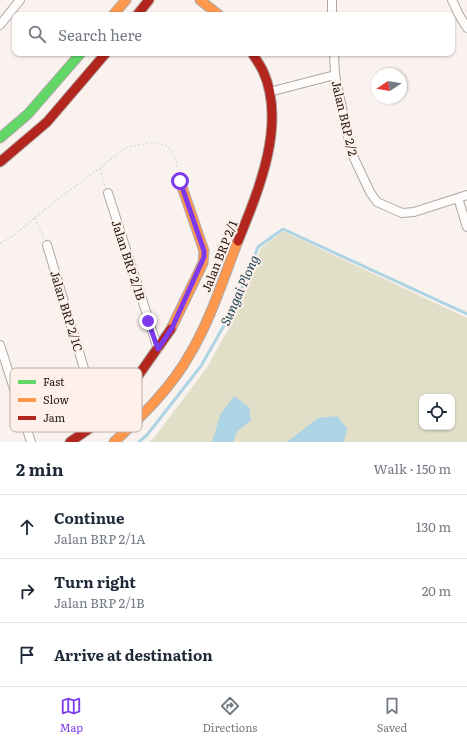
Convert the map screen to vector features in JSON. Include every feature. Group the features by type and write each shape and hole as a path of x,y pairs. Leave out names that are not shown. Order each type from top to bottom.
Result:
{"street":[{"path":"0,26 20,0"},
{"path":"116,12 126,0"},
{"path":"139,12 149,0"},
{"path":"200,0 215,12"},
{"path":"332,0 332,12"},
{"path":"452,0 467,28"},
{"path":"0,138 28,114 78,56"},
{"path":"0,162 47,122 103,56"},
{"name":"Jalan BRP 2/1","path":"142,415 156,400 183,365 202,331 258,190 271,131 271,110 269,92 263,72 254,56"},
{"name":"Jalan BRP 2/2","path":"334,56 335,75 353,156 370,192 377,202 402,213 414,212 467,195"},
{"path":"269,92 335,75"},
{"path":"142,371 172,328 204,257 204,251 180,181"},
{"name":"Jalan BRP 2/1B","path":"108,193 158,349"},
{"path":"458,198 467,227"},
{"name":"Jalan BRP 2/1C","path":"47,246 84,368"},
{"path":"0,345 10,376"},
{"path":"28,432 31,442"},
{"path":"70,442 85,432"},
{"name":"Jalan BRP 2/1","path":"114,442 126,432"}],"path":[{"path":"0,243 13,236 125,148 153,142 167,146 175,157 180,181"},
{"path":"100,168 108,193"},
{"path":"35,218 47,246"}],"shaded area":[{"path":"283,231 467,318 467,442 149,442 153,439 206,369 233,321 261,248"}],"water":[{"path":"234,396 249,407 251,420 237,432 233,442 212,442 220,415"},
{"path":"337,416 347,428 344,442 287,442 318,418"}],"waterway":[{"name":"Sungai Plong","path":"139,442 147,435 201,366 235,306 258,247 283,229 467,314"}],"traffic: fast":[{"path":"0,138 28,114 78,56"}],"traffic: slow":[{"path":"116,12 126,0"},
{"path":"200,0 215,12"},
{"path":"171,329 203,263 204,251 180,181"},
{"path":"142,415 174,378 197,341 216,299 238,241"},
{"path":"114,442 124,432"}],"traffic: jam":[{"path":"139,12 149,0"},
{"path":"0,162 47,122 103,56"},
{"path":"238,241 261,180 271,135 272,113 270,92 263,71 254,56"},
{"path":"142,370 171,329"},
{"path":"70,442 84,432"}],"route":[{"path":"148,321 158,349 172,328 204,257 204,251 180,181"}]}
